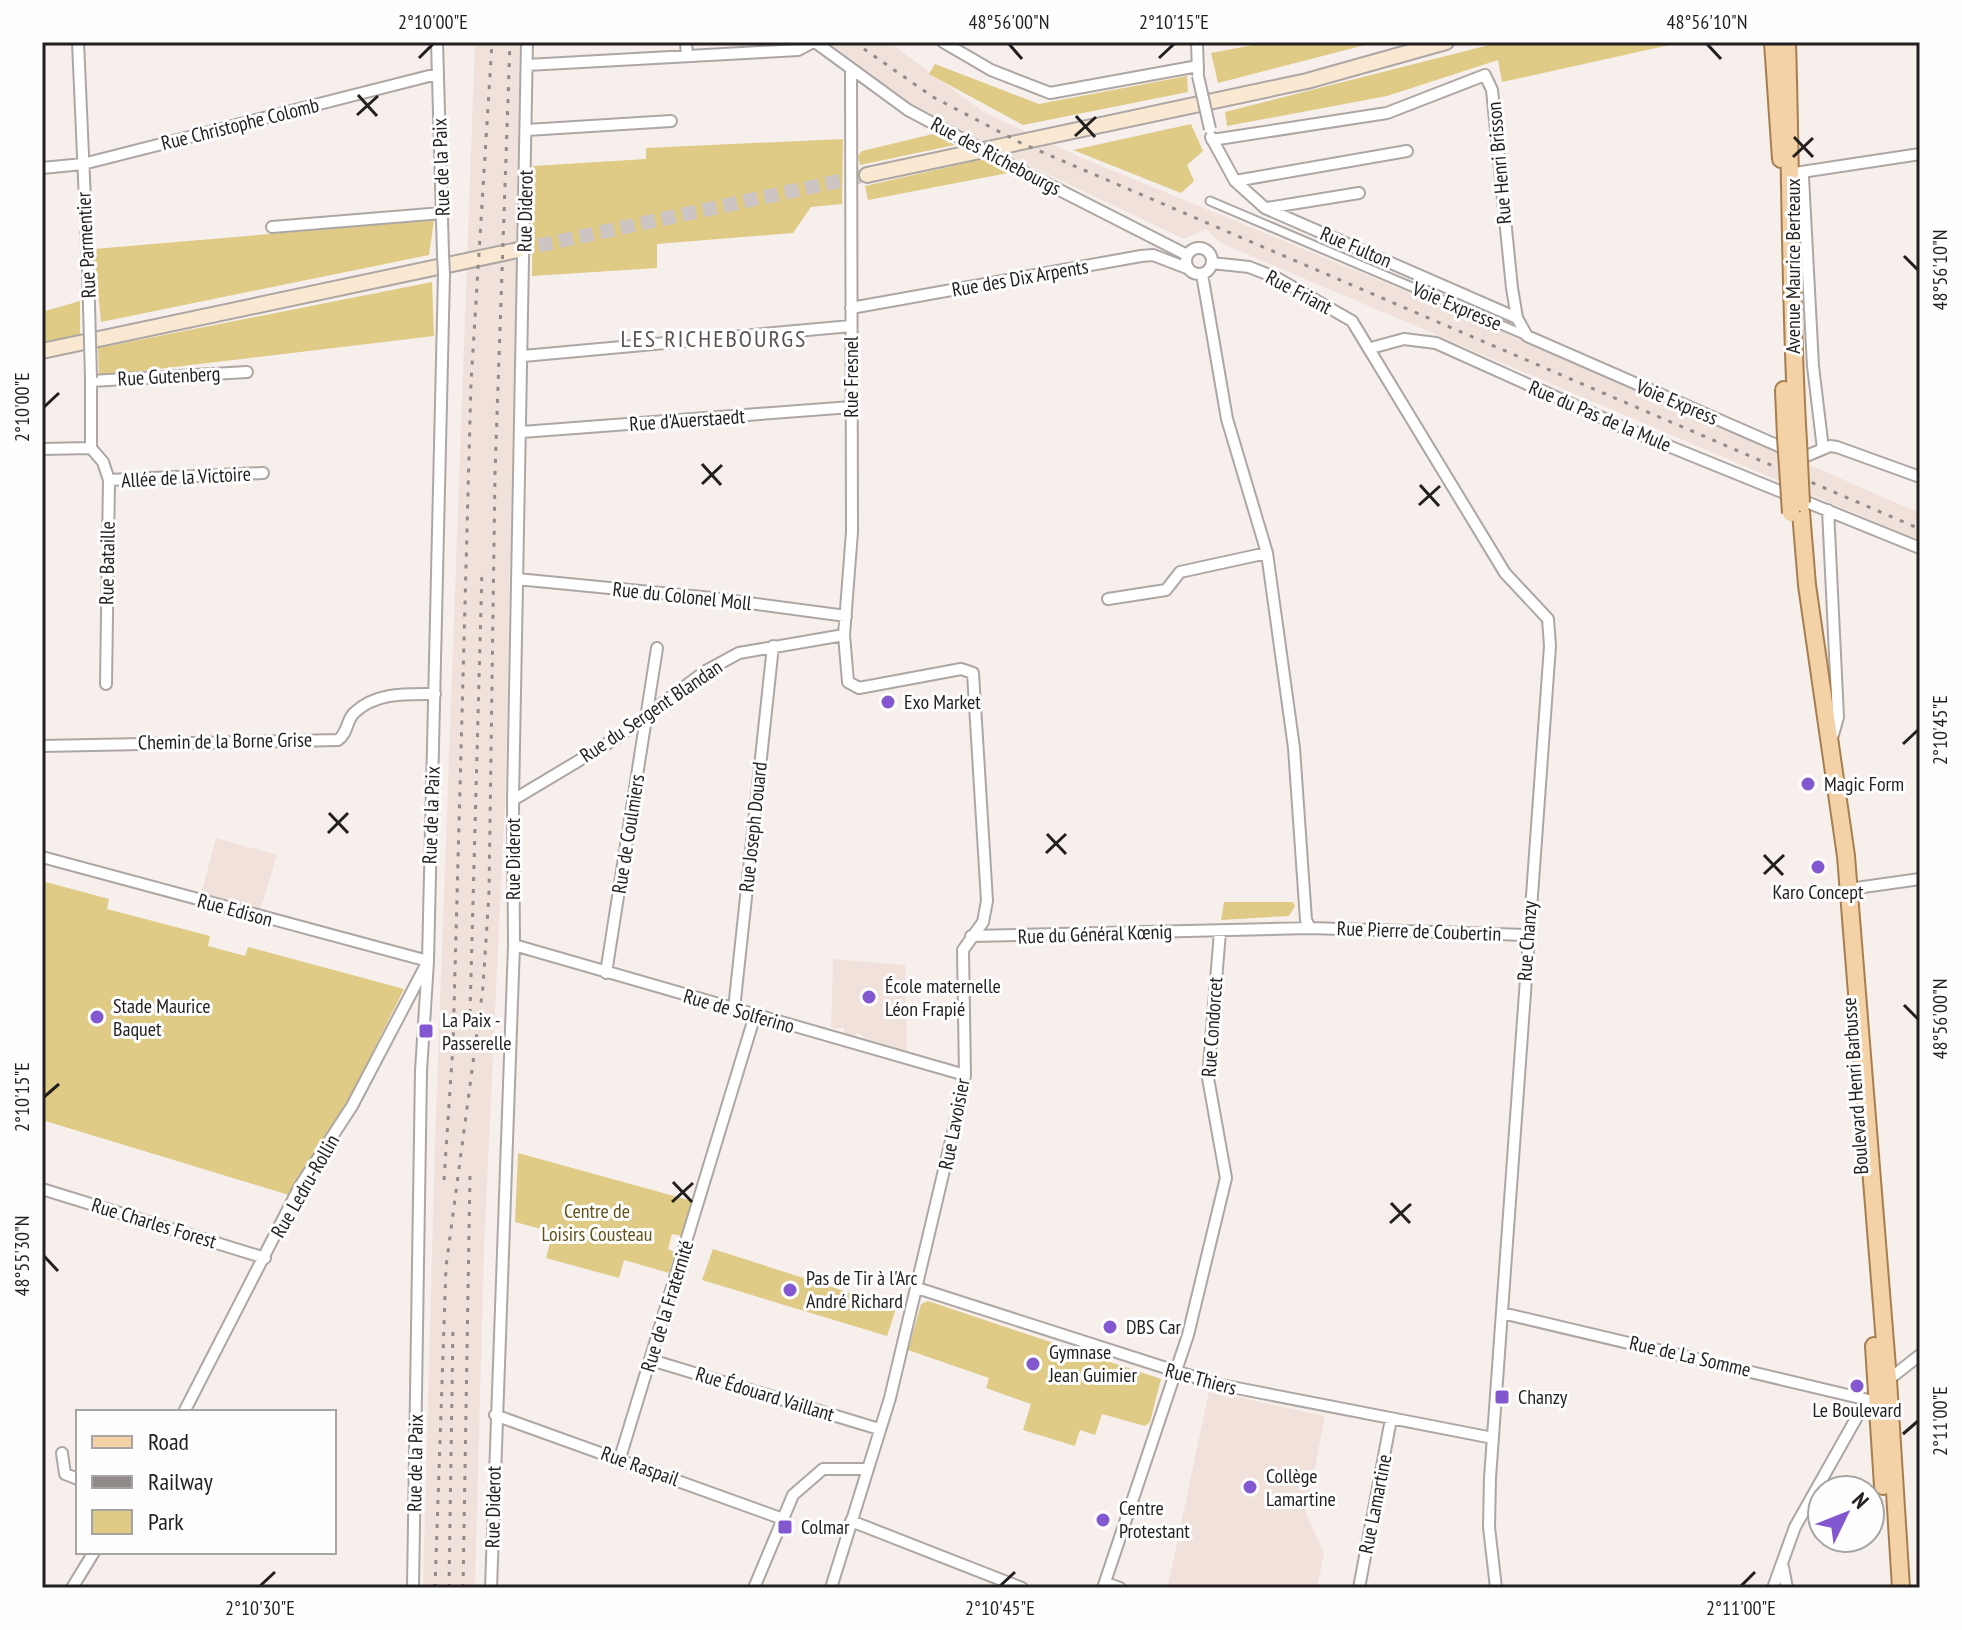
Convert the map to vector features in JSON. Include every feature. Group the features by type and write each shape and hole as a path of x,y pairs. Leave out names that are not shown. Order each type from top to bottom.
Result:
{"main road":[{"path":"867,175 1307,81 1446,42"},
{"name":"Avenue Maurice Berteaux","path":"1773,42 1782,174 1792,439"},
{"name":"Avenue Maurice Berteaux","path":"1787,42 1798,175 1791,323 1792,439"},
{"path":"42,351 518,250"},
{"name":"Boulevard Henri Barbusse","path":"1792,439 1799,586 1840,880 1891,1588"},
{"name":"Boulevard Henri Barbusse","path":"1796,513 1849,889 1888,1380 1901,1588"},
{"path":"1877,1402 1888,1380"}],"street":[{"name":"Rue Parmentier","path":"78,42 88,269 91,448"},
{"name":"Rue de la Paix","path":"413,1588 421,1071 428,961 444,274 437,42"},
{"name":"Rue Diderot","path":"491,1588 514,945 513,800 527,42"},
{"path":"686,42 687,56"},
{"path":"527,65 798,50 814,42"},
{"name":"Rue des Richebourgs","path":"814,42 908,110 1187,255"},
{"path":"943,42 991,70 1050,93 1198,71"},
{"name":"Rue Fulton","path":"1197,42 1198,71 1213,140 1235,181 1265,208 1517,318"},
{"name":"Rue Fresnel","path":"848,682 844,635 852,532 851,71"},
{"name":"Rue Christophe Colomb","path":"42,168 83,164 437,74"},
{"name":"Rue Henri Brisson","path":"1213,140 1387,113 1485,75 1492,90 1517,318 1529,338"},
{"path":"527,130 671,121"},
{"path":"1235,181 1407,151"},
{"path":"1798,175 1920,154"},
{"name":"Avenue Maurice Berteaux","path":"1798,175 1813,366 1823,449"},
{"path":"1265,208 1359,193"},
{"name":"Voie Expresse","path":"1210,201 1529,338"},
{"path":"272,227 442,213"},
{"path":"1146,235 1144,249 1149,256"},
{"path":"1201,248 1208,251 1212,263 1202,274 1193,274 1187,268 1187,255 1201,248"},
{"name":"Rue des Dix Arpents","path":"851,308 1149,256 1187,268"},
{"name":"Rue Friant","path":"1212,263 1249,267 1277,278 1352,321 1371,348"},
{"path":"1202,274 1227,419 1267,553 1294,748 1306,920 1310,928 1220,932"},
{"path":"523,356 851,326"},
{"name":"Voie Express","path":"1529,338 1804,457 1837,447 1920,477"},
{"name":"Rue du Pas de la Mule","path":"1371,348 1404,339 1436,343 1629,430 1920,548"},
{"name":"Rue Chanzy","path":"1371,348 1505,573 1548,619 1550,646 1493,1438 1489,1527 1496,1588"},
{"name":"Rue Gutenberg","path":"91,380 247,372"},
{"name":"Rue d'Auerstaedt","path":"522,432 851,407"},
{"path":"42,449 91,448 103,462 109,480"},
{"name":"Allée de la Victoire","path":"109,480 263,473"},
{"name":"Rue Bataille","path":"106,684 109,480"},
{"name":"Boulevard Henri Barbusse","path":"1828,510 1838,717 1830,746"},
{"path":"1108,599 1166,590 1180,572 1267,553"},
{"name":"Rue du Colonel Moll","path":"517,579 712,598 846,616"},
{"name":"Rue du Sergent Blandan","path":"513,800 647,716 704,672 739,653 844,635"},
{"name":"Rue Joseph Douard","path":"734,1009 773,646"},
{"name":"Rue de Coulmiers","path":"606,973 657,648"},
{"name":"Rue Lavoisier","path":"831,1588 917,1288 965,1075 963,950 983,922 988,889 973,673 961,669 859,688 848,682"},
{"name":"Chemin de la Borne Grise","path":"42,746 338,740 344,736 351,715 371,701 396,694 435,694"},
{"name":"Rue Edison","path":"42,857 428,961"},
{"path":"1849,889 1920,879"},
{"name":"Rue Pierre de Coubertin","path":"1310,928 1527,935"},
{"name":"Rue du Général Kœnig","path":"971,936 1220,932"},
{"name":"Rue Condorcet","path":"1104,1585 1188,1335 1226,1178 1208,1078 1220,932"},
{"name":"Rue de Solferino","path":"514,945 965,1075"},
{"name":"Rue Ledru-Rollin","path":"185,1410 300,1186 352,1106 428,961"},
{"path":"413,989 426,996"},
{"name":"Rue de la Fraternité","path":"620,1458 755,1015"},
{"name":"Rue Charles Forest","path":"42,1189 265,1258"},
{"name":"Rue Thiers","path":"917,1288 1174,1374 1270,1397 1493,1438"},
{"name":"Rue de La Somme","path":"1502,1313 1877,1402"},
{"path":"1888,1380 1920,1355"},
{"name":"Rue Édouard Vaillant","path":"651,1360 879,1429"},
{"path":"1773,1588 1795,1527 1862,1408 1877,1402"},
{"name":"Rue Raspail","path":"495,1415 783,1519"},
{"name":"Rue Lamartine","path":"1359,1588 1391,1419"},
{"path":"62,1453 65,1474 76,1478"},
{"path":"754,1588 793,1495 823,1469 866,1469"},
{"path":"851,1521 1022,1588"},
{"path":"72,1588 93,1554"},
{"path":"1783,1567 1787,1588"},
{"path":"1104,1585 1120,1588"}],"shaded area":[{"path":"475,42 521,42 505,800 484,1248 475,1588 423,1588 435,1142"},
{"path":"829,42 889,42 982,111 1082,158 1476,320 1920,513 1920,541 1221,243 1206,229 1184,239 1022,162 904,100"},
{"path":"216,838 277,855 260,911 201,894"},
{"name":"École maternelle Léon Frapié","path":"833,959 905,965 907,1051 868,1040 858,1033 854,1036 844,1034 844,1028 831,1028"},
{"name":"Collège Lamartine","path":"1209,1391 1325,1416 1306,1513 1324,1554 1317,1588 1178,1588 1168,1585"}],"green space":[{"path":"1269,42 1377,42 1218,83 1211,53"},
{"path":"1501,42 1683,42 1502,82 1498,60 1387,96 1227,126 1225,112"},
{"path":"935,64 1039,104 1187,76 1188,92 1023,125 929,74"},
{"path":"1191,124 1203,151 1187,165 1194,181 1181,193 1073,150"},
{"path":"933,134 955,145 860,165 858,156 862,151"},
{"path":"843,139 842,204 811,207 793,233 657,244 657,268 532,276 533,166 646,159 646,148"},
{"path":"983,159 1008,173 868,200 865,186"},
{"path":"434,220 429,255 101,322 94,249"},
{"path":"432,282 434,336 99,376 98,348"},
{"path":"80,301 80,336 42,343 42,312"},
{"path":"42,881 109,899 107,909 210,936 208,946 245,956 248,947 404,989 345,1107 289,1195 42,1120"},
{"path":"1224,902 1293,902 1295,906 1289,916 1221,920"},
{"name":"Centre de Loisirs Cousteau","path":"518,1153 692,1201 683,1236 672,1234 668,1249 675,1252 669,1273 624,1260 619,1278 546,1258 553,1232 515,1222"},
{"name":"Pas de Tir à l'Arc André Richard","path":"713,1249 875,1301 875,1305 896,1308 887,1336 702,1280"},
{"name":"Gymnase Jean Guimier","path":"928,1301 1161,1379 1150,1422 1145,1426 1102,1414 1095,1435 1080,1430 1075,1446 1023,1430 1031,1404 986,1388 989,1378 908,1350 921,1304"}],"tunnel":[{"path":"518,250 867,175"}],"railway":[{"path":"444,1180 453,1045 471,383 492,42"},
{"path":"435,1588 446,1267 483,987 489,893 495,473 510,42"},
{"path":"854,42 933,97 1021,143 1920,529"},
{"path":"470,1013 482,569"},
{"path":"463,1588 470,1174"},
{"path":"449,1588 453,1324"}],"place":[{"name":"Exo Market","path":"888,702"},
{"name":"Magic Form","path":"1808,784"},
{"name":"Karo Concept","path":"1818,867"},
{"name":"École maternelle Léon Frapié","path":"869,997"},
{"name":"Stade Maurice Baquet","path":"97,1017"},
{"name":"La Paix - Passerelle","path":"426,1031"},
{"name":"Pas de Tir à l'Arc André Richard","path":"790,1290"},
{"name":"DBS Car","path":"1110,1327"},
{"name":"Gymnase Jean Guimier","path":"1033,1364"},
{"name":"Le Boulevard","path":"1857,1386"},
{"name":"Chanzy","path":"1502,1397"},
{"name":"Collège Lamartine","path":"1250,1487"},
{"name":"Centre Protestant","path":"1103,1520"},
{"name":"Colmar","path":"785,1527"}],"district":[{"name":"LES RICHEBOURGS","path":"714,338"}]}
